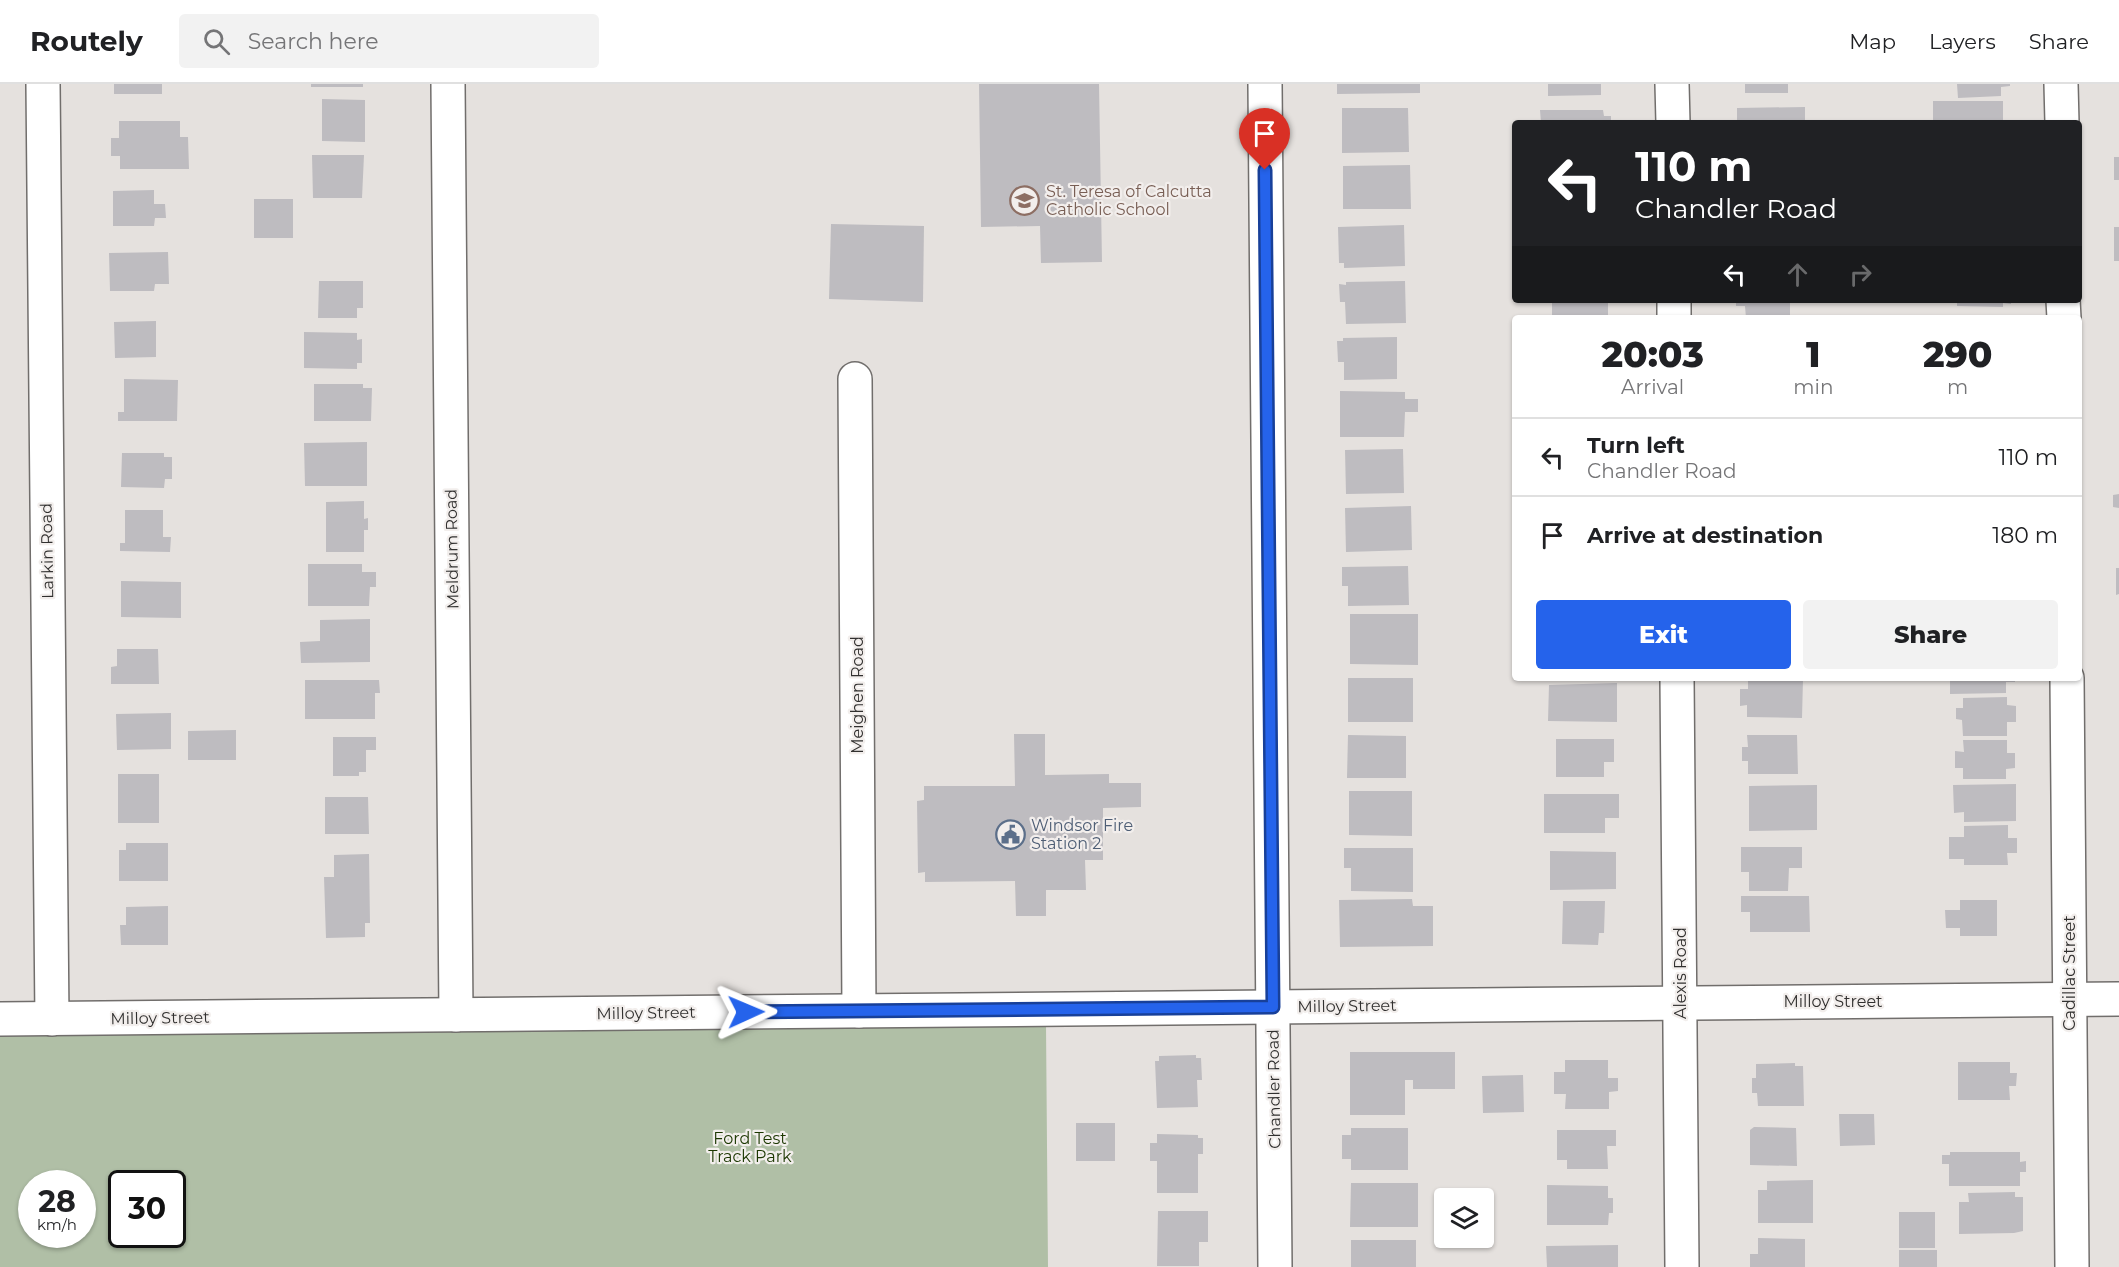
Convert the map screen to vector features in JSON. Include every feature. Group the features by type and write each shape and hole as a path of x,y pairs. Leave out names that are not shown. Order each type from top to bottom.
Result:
{"street":[{"name":"Larkin Road","path":"43,84 52,1019"},
{"name":"Meldrum Road","path":"448,84 456,1015"},
{"name":"Chandler Road","path":"1264,84 1275,1267"},
{"path":"1672,84 1673,120"},
{"path":"2061,84 2062,120"},
{"name":"Meighen Road","path":"855,379 859,1011"},
{"name":"Alexis Road","path":"1677,681 1682,1267"},
{"name":"Cadillac Street","path":"2067,681 2072,1267"},
{"name":"Milloy Street","path":"0,1019 2119,999"}],"green space":[{"name":"Ford Test Track Park","path":"1046,1025 1048,1267 0,1267 0,1032"}],"building":[{"path":"114,84 162,84 162,94 114,94"},
{"path":"311,84 363,84 363,87 311,87"},
{"path":"979,84 1099,84 1102,262 1041,263 1040,226 981,227"},
{"path":"1337,84 1420,84 1420,93 1337,94"},
{"path":"1548,84 1601,84 1601,95 1548,96"},
{"path":"1745,84 1788,84 1788,93 1745,93"},
{"path":"1957,84 2010,84 2010,86 2001,87 2001,96 1958,98"},
{"path":"322,99 365,100 365,142 322,141"},
{"path":"1933,101 2003,101 2003,120 1933,120"},
{"path":"1805,107 1805,120 1737,120 1737,108"},
{"path":"1342,108 1408,108 1409,152 1342,153"},
{"path":"1540,110 1603,110 1604,116 1611,116 1611,120 1541,120"},
{"path":"119,121 180,121 180,137 188,137 189,169 120,169 120,156 111,156 111,138 119,138"},
{"path":"312,155 364,155 362,198 313,198"},
{"path":"2114,157 2119,157 2119,180 2114,180"},
{"path":"1410,165 1411,209 1343,209 1343,166"},
{"path":"154,190 154,204 165,204 166,218 155,218 154,226 113,226 113,191"},
{"path":"254,199 293,199 293,238 254,238"},
{"path":"831,224 924,226 923,302 829,299"},
{"path":"1404,225 1405,266 1344,268 1344,263 1339,263 1338,227"},
{"path":"2114,227 2119,227 2119,261 2114,261"},
{"path":"168,252 169,284 155,284 154,291 110,291 109,253"},
{"path":"319,281 363,281 363,308 357,308 357,318 318,318"},
{"path":"1405,281 1406,323 1346,324 1345,302 1340,302 1339,284"},
{"path":"1552,303 1608,303 1608,315 1552,315"},
{"path":"1736,303 1790,303 1790,315 1746,315 1745,306 1736,306"},
{"path":"1957,303 2003,303 2003,307 1957,306"},
{"path":"156,321 156,357 115,358 114,322"},
{"path":"304,332 357,333 357,340 362,339 362,363 357,363 357,369 304,368"},
{"path":"1397,337 1397,379 1344,380 1344,362 1338,362 1337,341 1343,341 1343,338"},
{"path":"124,379 178,380 177,421 118,421 118,412 124,412"},
{"path":"314,384 363,384 363,388 372,388 371,421 314,421"},
{"path":"1340,391 1405,392 1405,399 1418,399 1418,412 1405,412 1404,437 1340,437"},
{"path":"367,442 367,486 305,486 304,443"},
{"path":"1403,449 1404,493 1346,494 1345,450"},
{"path":"122,453 164,453 164,457 172,457 172,479 165,479 164,488 121,487"},
{"path":"2119,494 2119,508 2113,507 2113,495"},
{"path":"364,501 364,519 368,518 368,530 364,530 364,552 326,552 326,502"},
{"path":"1411,506 1412,550 1346,552 1345,508"},
{"path":"125,510 163,510 163,537 171,537 170,552 120,551 120,543 125,543"},
{"path":"308,564 362,564 362,572 376,572 376,587 370,587 369,606 308,606"},
{"path":"1408,566 1409,605 1348,606 1348,586 1342,586 1342,567"},
{"path":"2116,568 2119,568 2119,594 2116,595"},
{"path":"121,581 181,582 181,618 121,617"},
{"path":"1350,614 1418,614 1418,665 1350,664"},
{"path":"370,619 370,662 301,663 300,642 320,641 320,620"},
{"path":"117,649 158,649 159,684 111,684 111,667 117,666"},
{"path":"1348,678 1413,678 1413,722 1348,722"},
{"path":"305,680 379,680 380,693 375,693 375,719 305,719"},
{"path":"1748,681 1803,681 1802,718 1747,717 1747,705 1740,706 1740,689 1748,689"},
{"path":"1950,681 2015,681 2006,682 2006,693 1950,694"},
{"path":"1617,683 1617,722 1548,721 1549,685"},
{"path":"2007,697 2007,705 2016,706 2016,722 2007,722 2007,736 1963,736 1962,720 1956,719 1956,708 1963,708 1963,698"},
{"path":"171,713 171,749 117,750 116,714"},
{"path":"236,730 236,760 188,760 188,731"},
{"name":"Windsor Fire Station 2","path":"1014,734 1045,734 1045,775 1109,774 1109,783 1141,783 1141,807 1103,808 1103,860 1085,860 1086,890 1046,890 1046,916 1016,916 1015,881 925,882 925,872 918,873 917,801 924,800 924,786 1015,786"},
{"path":"1348,735 1406,736 1406,778 1347,778"},
{"path":"1747,735 1797,735 1798,774 1748,774 1748,761 1742,761 1742,747 1748,747"},
{"path":"333,737 376,737 376,750 366,750 366,772 359,772 359,776 333,776"},
{"path":"1556,739 1614,739 1614,762 1604,762 1604,777 1556,777"},
{"path":"1963,740 2007,740 2007,753 2015,753 2015,768 2006,769 2006,779 1963,779 1963,768 1955,768 1955,751 1964,752"},
{"path":"118,774 159,774 159,823 118,823"},
{"path":"2016,784 2016,821 1964,822 1964,812 1954,813 1953,785"},
{"path":"1817,785 1817,830 1749,831 1749,786"},
{"path":"1349,791 1412,791 1412,836 1349,835"},
{"path":"1544,794 1619,794 1619,818 1605,818 1605,833 1544,833"},
{"path":"325,797 368,797 369,834 325,834"},
{"path":"2008,825 2008,838 2017,838 2017,853 2007,853 2008,865 1964,865 1964,859 1949,859 1949,837 1964,837 1964,826"},
{"path":"126,843 168,843 168,881 119,881 119,850 126,850"},
{"path":"1741,847 1802,847 1802,868 1789,868 1788,891 1749,891 1749,872 1741,872"},
{"path":"1344,848 1413,848 1413,892 1351,891 1351,868 1344,868"},
{"path":"1550,851 1616,852 1616,889 1550,890"},
{"path":"369,854 370,923 365,923 365,937 326,938 324,877 334,877 334,855"},
{"path":"1741,896 1809,896 1810,932 1750,932 1750,912 1741,912"},
{"path":"1412,899 1413,906 1433,906 1433,946 1340,947 1339,900"},
{"path":"1960,900 1997,900 1997,936 1960,936 1960,928 1946,928 1945,910 1960,910"},
{"path":"1563,901 1605,901 1604,933 1599,933 1598,945 1562,944"},
{"path":"168,906 168,945 121,945 120,925 126,925 126,907"},
{"path":"1350,1052 1455,1052 1455,1089 1413,1089 1413,1080 1405,1080 1405,1115 1350,1115"},
{"path":"1196,1055 1196,1058 1201,1058 1202,1080 1197,1080 1198,1107 1157,1108 1155,1061 1159,1061 1159,1056"},
{"path":"1565,1060 1608,1060 1608,1078 1618,1078 1618,1091 1609,1092 1609,1109 1565,1109 1566,1094 1554,1094 1554,1072 1565,1072"},
{"path":"1958,1062 2010,1062 2010,1073 2017,1073 2016,1086 2009,1086 2010,1100 1958,1100"},
{"path":"1795,1063 1795,1066 1803,1066 1804,1106 1758,1106 1757,1093 1752,1093 1752,1078 1756,1078 1756,1064"},
{"path":"1523,1075 1524,1112 1483,1113 1482,1076"},
{"path":"1839,1114 1874,1114 1875,1145 1840,1146"},
{"path":"1076,1123 1115,1123 1115,1161 1076,1161"},
{"path":"1754,1127 1796,1128 1797,1166 1750,1165 1750,1130"},
{"path":"1351,1128 1408,1128 1408,1170 1351,1170 1351,1159 1342,1159 1342,1135 1351,1135"},
{"path":"1557,1130 1616,1130 1616,1146 1607,1146 1608,1169 1567,1169 1567,1160 1557,1160"},
{"path":"1157,1134 1198,1135 1198,1138 1203,1138 1203,1154 1198,1154 1198,1193 1157,1193 1157,1161 1150,1161 1150,1143 1157,1143"},
{"path":"1950,1152 2020,1152 2020,1162 2026,1161 2026,1172 2020,1172 2020,1186 1949,1186 1949,1164 1942,1164 1942,1155 1950,1155"},
{"path":"1813,1180 1813,1223 1758,1223 1758,1190 1767,1190 1767,1181"},
{"path":"1351,1183 1418,1183 1418,1227 1350,1227"},
{"path":"1547,1185 1608,1186 1608,1198 1613,1198 1613,1213 1609,1213 1608,1225 1547,1225"},
{"path":"2015,1192 2015,1197 2023,1197 2023,1231 1959,1234 1959,1202 1969,1202 1968,1193"},
{"path":"1158,1211 1208,1211 1208,1242 1199,1242 1199,1266 1157,1266"},
{"path":"1899,1212 1935,1212 1935,1248 1899,1248"},
{"path":"1758,1238 1805,1239 1805,1267 1750,1267 1750,1254 1758,1254"},
{"path":"1351,1240 1416,1240 1416,1267 1351,1267"},
{"path":"1618,1245 1618,1267 1547,1267 1546,1246"},
{"path":"1899,1250 1937,1250 1937,1267 1899,1267"}],"place":[{"name":"St. Teresa of Calcutta Catholic School","path":"1025,200"},
{"name":"Windsor Fire Station 2","path":"1010,834"}],"route":[{"path":"746,1012 1273,1007 1265,170"}]}
